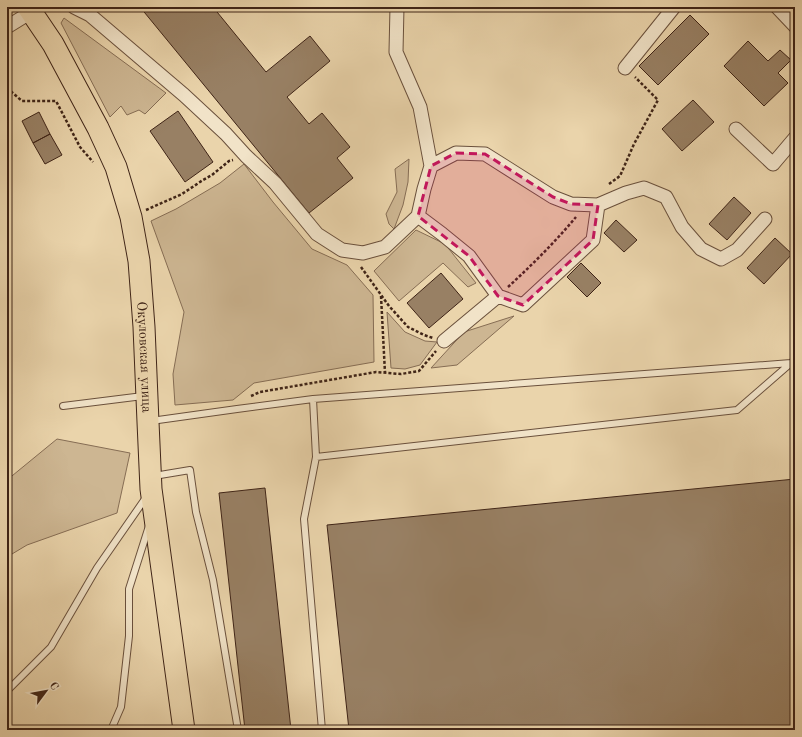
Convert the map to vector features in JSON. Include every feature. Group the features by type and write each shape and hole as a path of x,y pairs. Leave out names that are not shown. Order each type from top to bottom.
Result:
{"main road":[{"name":"Окуловская улица","path":"36,8 116,166 131,217 139,260 144,327 152,492 184,730"}],"street":[{"path":"74,7 90,15 184,95 226,134 246,156 275,183 317,234 342,250 363,253 384,247 418,216 431,166 420,107 396,52 397,7"},
{"path":"625,68 674,7"},
{"path":"777,7 795,26"},
{"path":"7,27 36,8"},
{"path":"736,129 773,164 795,138"},
{"path":"431,166 456,153 485,154 553,197 571,204 592,205 644,188 666,197 682,227 701,249 721,259 737,250 765,219"},
{"path":"418,216 469,256 498,296 522,305 593,240 592,205"},
{"path":"444,341 498,296"}],"lane":[{"path":"148,422 237,408 313,399 793,361"},
{"path":"316,457 737,410 793,361"},
{"path":"63,406 147,396"},
{"path":"313,399 316,457 304,519 322,730"},
{"path":"7,691 52,647 97,568 152,492 190,470 196,512 213,580 238,730"},
{"path":"111,730 121,707 129,636 129,589 152,492"}],"path":[{"path":"608,185 620,176 634,144 658,100 625,68"},
{"path":"7,88 22,101 56,102 80,147 98,168 116,166"},
{"path":"131,217 182,194 212,175 229,161 246,156"},
{"path":"498,296 530,268 576,218 592,205"},
{"path":"237,408 242,399 260,392 376,372 401,374 419,371 444,341 424,335 408,327 381,296 350,251"},
{"path":"381,296 385,373"}],"highlighted area":[{"path":"456,153 485,154 553,197 571,204 598,205 593,240 523,305 498,296 469,256 418,216 431,166"}],"shaded area":[{"path":"64,18 166,93 145,114 139,110 127,115 121,106 110,117 61,23"},
{"path":"409,159 408,182 403,205 394,229 389,224 386,214 397,192 395,169"},
{"path":"244,164 312,249 347,265 373,295 374,362 254,383 233,400 175,405 173,374 184,312 151,221 176,209 220,183"},
{"path":"416,230 445,244 476,283 468,287 443,263 399,301 374,271"},
{"path":"387,312 405,332 425,341 437,342 420,365 405,369 391,368"},
{"path":"514,316 457,365 431,368 464,332"},
{"path":"57,439 130,453 117,513 27,545 7,557 7,480"}],"building":[{"path":"140,7 213,7 266,72 310,36 330,61 287,97 309,124 322,113 350,147 337,158 353,178 309,213"},
{"path":"415,7 443,7 443,11 415,11"},
{"path":"690,15 709,34 658,85 639,66"},
{"path":"748,41 768,61 780,50 791,60 778,73 788,83 764,106 724,66"},
{"path":"693,100 714,122 682,151 662,129"},
{"path":"178,111 213,162 185,182 150,131"},
{"path":"39,112 50,134 33,143 22,121"},
{"path":"50,134 62,155 45,164 33,143"},
{"path":"734,197 751,213 727,240 709,224"},
{"path":"616,220 637,240 624,252 604,233"},
{"path":"775,238 792,254 764,284 747,268"},
{"path":"581,263 601,283 587,297 567,277"},
{"path":"441,273 463,299 429,328 407,303"},
{"path":"795,479 795,550 792,551 795,581 795,730 349,730 327,525"},
{"path":"265,488 291,730 245,730 219,493"}]}
